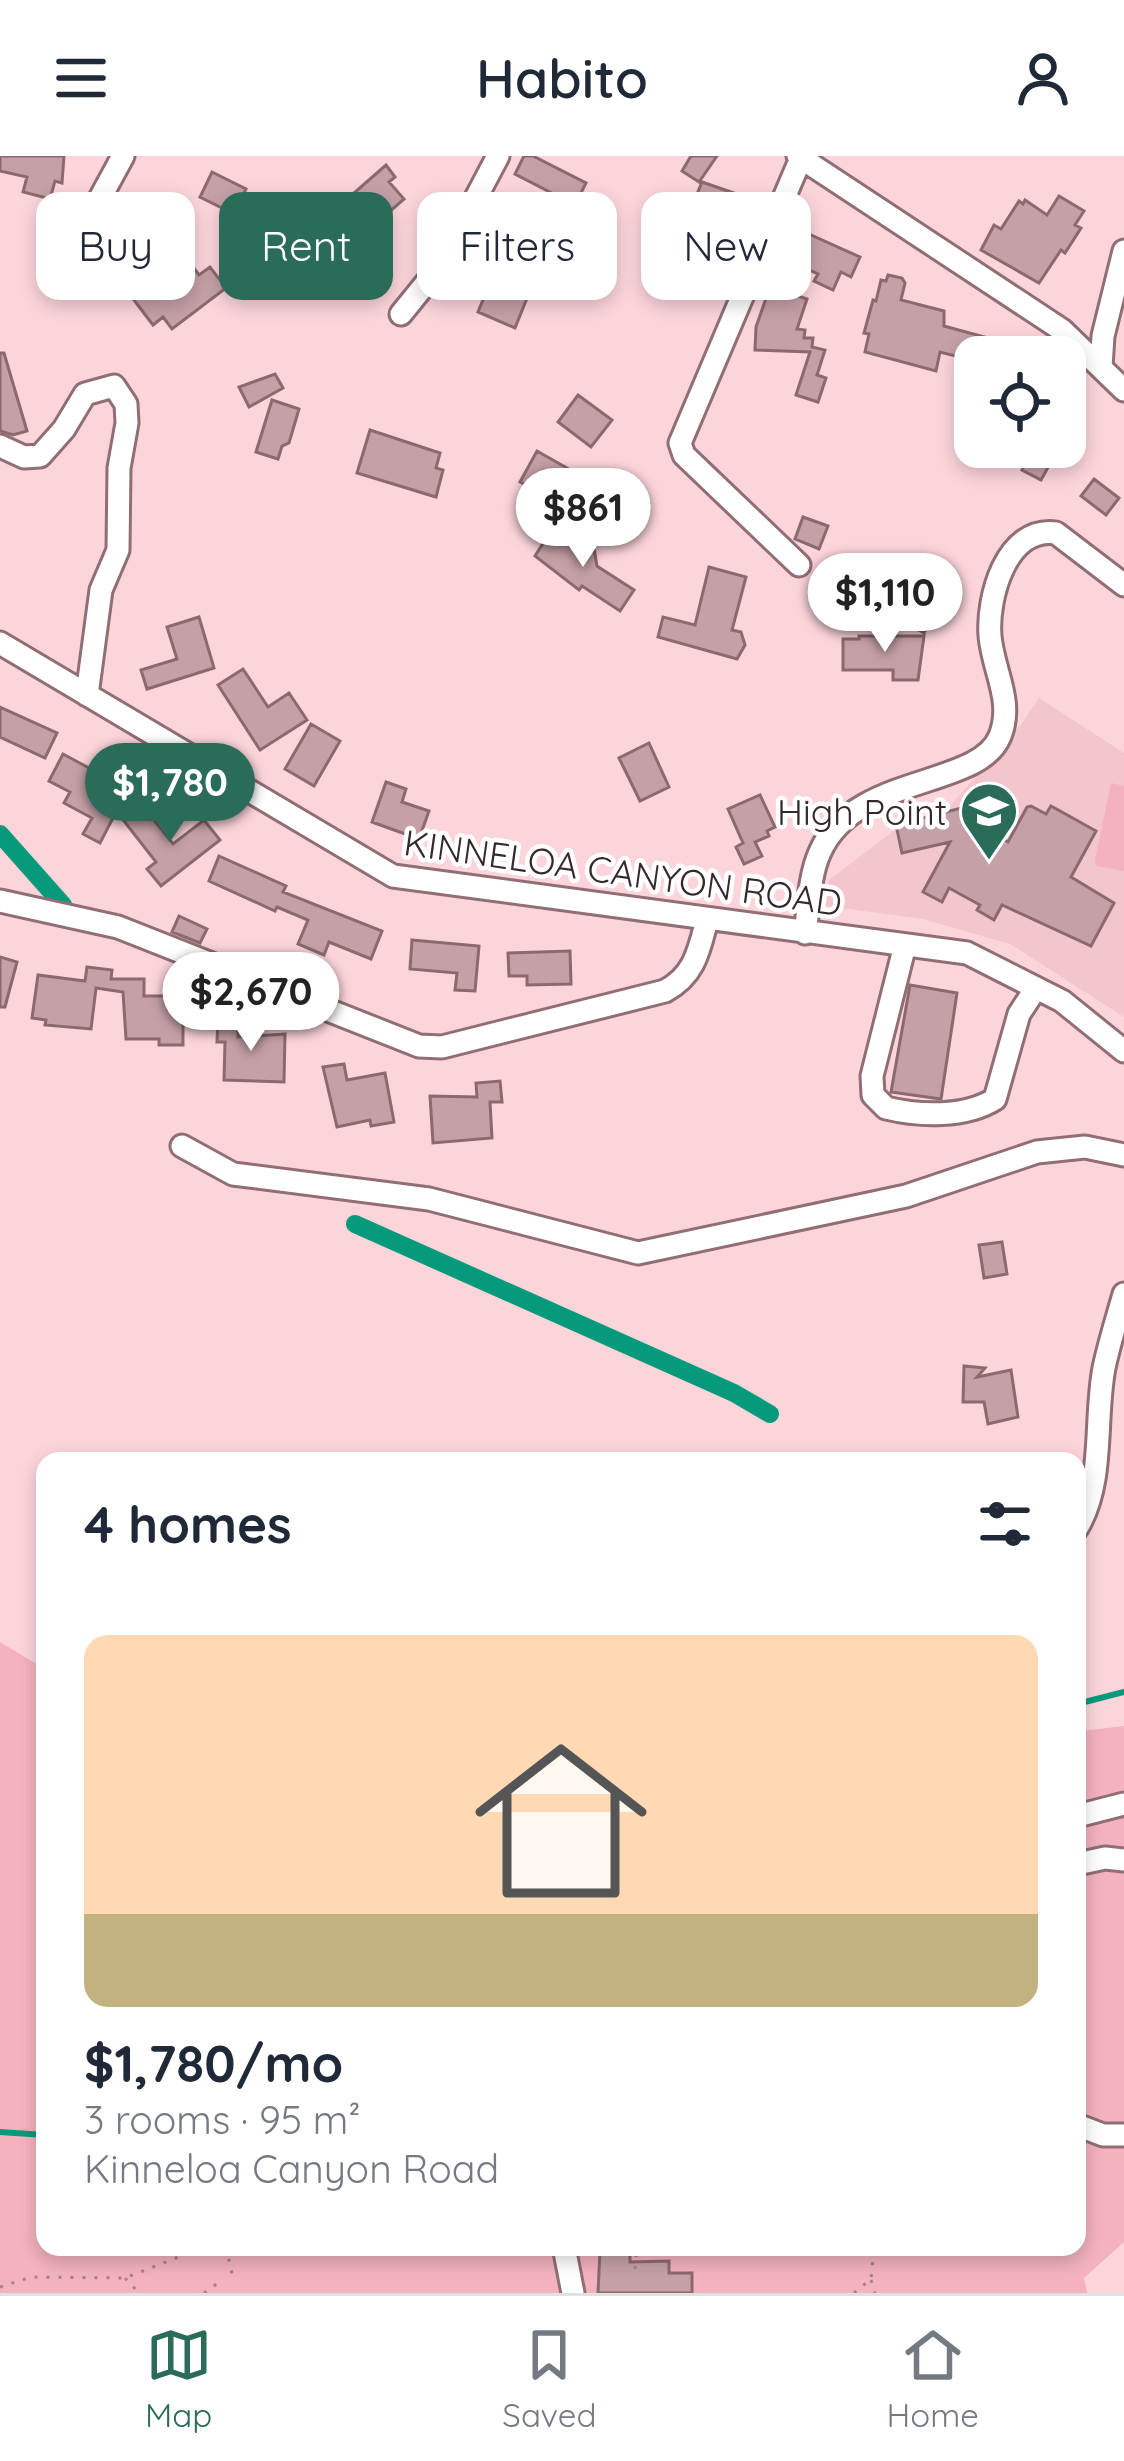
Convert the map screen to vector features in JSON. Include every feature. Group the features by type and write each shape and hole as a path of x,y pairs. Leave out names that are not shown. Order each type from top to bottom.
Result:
{"street":[{"path":"103,192 123,156"},
{"path":"401,314 440,266 498,156"},
{"path":"799,566 684,454 680,443 800,157 1062,330 1124,390"},
{"path":"1101,367 1103,336 1124,251"},
{"path":"0,446 24,457 40,456 64,430 85,394 114,386 126,404 118,550 101,590 87,695"},
{"path":"805,933 818,858 840,824 873,798 979,760 996,744 1006,708 990,627 1001,575 1017,546 1034,535 1056,533 1124,585"},
{"name":"KINNELOA CANYON ROAD","path":"0,644 393,877 967,953 1062,1001 1124,1051"},
{"path":"0,901 118,927 419,1046 442,1047 665,991 696,962 707,920"},
{"path":"904,946 871,1088 877,1104 908,1114 986,1105 1000,1092 1019,1014 1036,988"},
{"path":"182,1146 233,1174 429,1199 638,1253 906,1196 1037,1152 1085,1147 1124,1155"},
{"path":"1086,1513 1094,1480 1104,1368 1124,1294"},
{"path":"1086,1814 1124,1804"},
{"path":"1086,1862 1124,1860"},
{"path":"1086,2128 1124,2135"},
{"path":"566,2256 573,2293"}],"path":[{"path":"0,2288 31,2277 124,2278 180,2256"},
{"path":"228,2256 233,2278"},
{"path":"635,2269 636,2256"},
{"path":"873,2256 874,2293"},
{"path":"124,2278 139,2293"},
{"path":"854,2293 871,2278"},
{"path":"204,2293 221,2281"}],"shaded area":[{"name":"High Point","path":"1039,698 1124,753 1124,1017 1010,944 923,919 826,906 829,880 904,823 945,812"},
{"path":"1111,783 1124,786 1124,871 1096,866 1095,861"},
{"path":"0,1642 36,1664 36,2256 1086,2256 1086,1731 1124,1726 1124,2242 1084,2278 1087,2293 0,2293"}],"building":[{"path":"0,156 64,156 62,183 55,181 52,192 23,192 27,177 0,171"},
{"path":"524,156 533,156 586,183 582,192 550,192 515,174"},
{"path":"691,156 717,156 699,182 682,171"},
{"path":"386,165 395,177 389,182 404,199 393,209 393,192 355,192"},
{"path":"212,172 246,189 219,192 219,206 200,197"},
{"path":"702,182 731,192 698,192"},
{"path":"1059,196 1084,211 1075,225 1081,228 1039,283 981,250 994,225 1001,229 1019,201 1047,215"},
{"path":"811,235 860,257 851,277 841,272 833,290 814,281 818,274 811,271"},
{"path":"210,267 219,279 219,293 172,329 163,317 153,325 134,300 195,300 195,270 199,275"},
{"path":"888,275 902,278 901,300 944,311 944,326 981,336 954,336 954,356 940,352 936,371 865,352 869,334 864,333 873,300 881,280 886,281"},
{"path":"483,300 526,300 515,328 478,312"},
{"path":"765,300 807,300 797,329 805,330 804,338 813,338 812,347 825,350 817,375 826,378 818,402 796,395 810,352 755,350 756,327"},
{"path":"0,353 4,353 27,431 13,435 0,431"},
{"path":"275,374 283,388 249,407 239,387"},
{"path":"578,395 612,420 591,447 558,422"},
{"path":"272,400 299,409 289,443 282,446 278,459 256,452"},
{"path":"370,430 440,453 436,468 443,470 436,497 357,473"},
{"path":"537,451 567,468 550,499 520,482"},
{"path":"1023,468 1048,468 1041,480"},
{"path":"1094,479 1119,498 1106,515 1081,496"},
{"path":"803,517 828,526 819,549 795,539"},
{"path":"549,534 561,542 593,543 597,566 634,590 620,611 582,586 579,590 535,556"},
{"path":"709,567 746,577 732,630 741,632 745,645 737,659 658,637 663,617 695,625"},
{"path":"861,573 887,588 891,580 924,599 928,591 942,599 924,633 850,592"},
{"path":"199,617 214,668 147,689 141,670 177,659 167,627"},
{"path":"924,636 918,680 893,680 893,670 843,670 843,639"},
{"path":"243,669 268,707 289,693 307,720 260,750 218,685"},
{"path":"0,707 57,733 45,758 0,737"},
{"path":"311,724 340,741 314,786 285,769"},
{"path":"649,743 669,787 640,801 619,758"},
{"path":"63,754 128,789 100,843 83,834 92,818 64,803 70,792 49,781"},
{"path":"386,782 406,789 402,802 429,811 419,839 372,822"},
{"path":"760,795 775,827 755,842 762,856 744,864 736,847 743,843 728,809"},
{"path":"984,802 991,832 1008,842 1031,806 1046,814 1051,806 1096,831 1071,877 1114,903 1091,946 1002,905 994,920 977,910 980,905 949,888 942,902 923,892 950,842 902,853 896,825"},
{"path":"143,806 173,844 204,820 220,840 161,886 147,869 156,862 124,821"},
{"path":"219,856 286,886 283,892 382,931 371,959 329,942 324,955 298,944 308,920 277,907 275,911 209,881"},
{"path":"179,916 207,929 200,943 172,932"},
{"path":"412,940 479,946 475,991 455,990 457,973 410,969"},
{"path":"570,951 571,984 527,985 527,976 509,976 508,953"},
{"path":"0,957 17,962 5,1007 0,1007"},
{"path":"87,967 112,970 111,979 144,979 144,996 183,996 183,1045 126,1039 123,992 96,988 91,1029 45,1025 46,1020 32,1018 38,975 85,981"},
{"path":"910,985 957,993 941,1099 891,1092"},
{"path":"218,1018 238,1019 238,1037 285,1034 284,1082 224,1080 225,1042 217,1042"},
{"path":"344,1064 347,1080 385,1073 394,1122 371,1126 370,1120 337,1127 323,1067"},
{"path":"500,1081 502,1102 490,1102 492,1138 433,1143 430,1096 477,1097 476,1083"},
{"path":"1002,1242 1007,1274 984,1278 979,1245"},
{"path":"964,1366 985,1368 977,1377 1011,1370 1018,1417 988,1424 984,1402 963,1402"},
{"path":"600,2256 630,2256 630,2262 669,2261 669,2273 692,2273 692,2293 598,2293"}],"waterway":[{"path":"0,834 63,905"},
{"path":"355,1224 734,1393 770,1414"},
{"path":"1086,1702 1124,1692"},
{"path":"0,2132 36,2134"}],"place":[{"name":"High Point","path":"989,862"}]}
